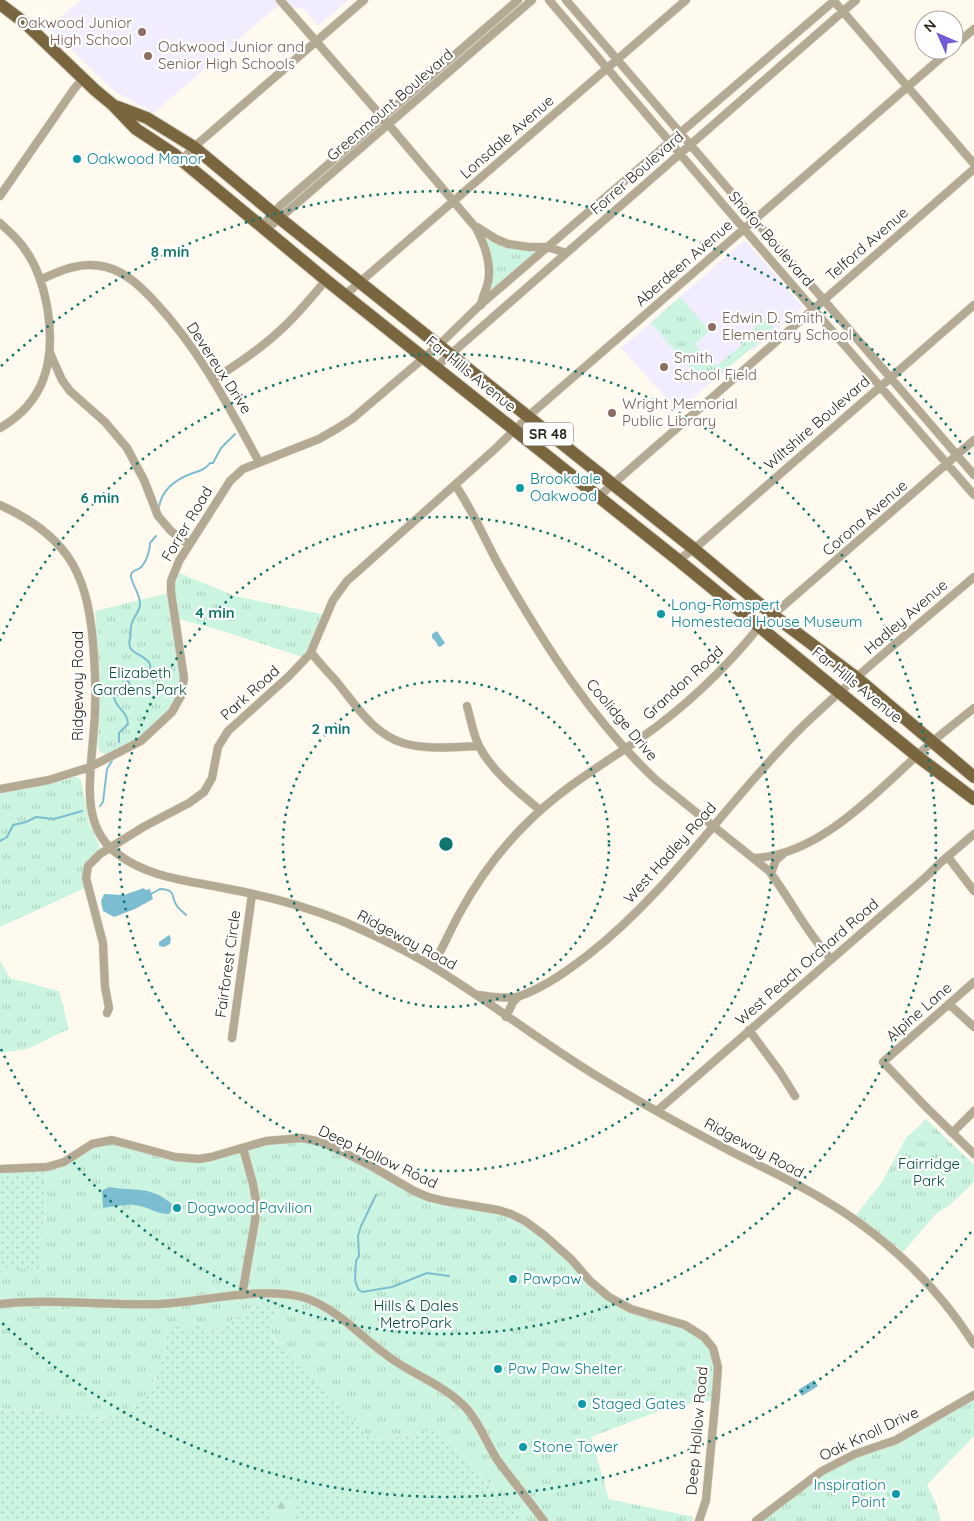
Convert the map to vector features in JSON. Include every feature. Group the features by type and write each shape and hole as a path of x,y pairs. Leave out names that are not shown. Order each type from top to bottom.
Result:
{"main road":[{"name":"Far Hills Avenue","path":"4,3 136,128 182,161 326,280 678,560 917,756 974,799"},
{"name":"Far Hills Avenue","path":"113,105 147,118 194,147 527,417 694,549 773,615 857,678 974,777"}],"street":[{"path":"280,0 472,223 483,232 508,244 548,247 566,253"},
{"path":"182,161 194,147 364,0"},
{"name":"Greenmount Boulevard","path":"264,228 383,118 518,0"},
{"name":"Greenmount Boulevard","path":"276,215 388,124 532,0"},
{"name":"Shafor Boulevard","path":"549,0 974,495"},
{"name":"Shafor Boulevard","path":"566,0 974,475"},
{"name":"Lonsdale Avenue","path":"345,295 686,0"},
{"path":"834,0 974,164"},
{"name":"Forrer Boulevard","path":"424,357 480,305 834,0"},
{"name":"Forrer Boulevard","path":"436,367 856,0"},
{"path":"964,38 974,29"},
{"name":"Aberdeen Avenue","path":"527,417 938,60"},
{"path":"0,196 74,89 83,79"},
{"name":"Telford Avenue","path":"598,497 974,169"},
{"path":"0,223 23,246 33,262 40,280 47,304 50,353 45,378 34,399 19,415 0,428"},
{"path":"472,223 484,245 488,266 487,286 480,305"},
{"name":"Devereux Drive","path":"40,280 62,270 85,264 106,267 125,275 169,317 192,346 259,462"},
{"path":"213,380 247,358 275,335 305,305 326,280"},
{"name":"Wiltshire Boulevard","path":"678,560 694,549 974,305"},
{"path":"50,353 62,380 70,391 104,422 127,448 144,480 158,516 171,531 189,545"},
{"name":"Forrer Road","path":"0,789 49,780 90,767 141,741 172,713 182,696 184,678 171,581 174,570 230,481 243,469 318,439 338,428 424,357"},
{"name":"Park Road","path":"106,1013 108,1008 103,943 86,872 91,862 145,826 189,803 204,792 212,778 218,747 228,731 288,677 311,652 327,611 339,590 527,417"},
{"name":"Corona Avenue","path":"773,615 974,440"},
{"name":"Coolidge Drive","path":"455,485 532,623 562,668 625,749 656,780 771,873 808,930 831,959"},
{"name":"Ridgeway Road","path":"0,504 33,522 51,537 69,559 84,588 92,623 95,671 94,734 89,785 92,815 101,837 110,848 136,866 169,878 252,894 311,909 387,942 432,966 589,1072 656,1111 808,1191 859,1222 923,1279 948,1307 974,1344"},
{"name":"Hadley Avenue","path":"857,678 974,576"},
{"name":"Grandon Road","path":"432,966 459,914 481,879 511,839 540,810 578,779 662,723 689,701 733,658 759,627 773,615"},
{"path":"311,652 364,715 378,729 393,739 412,745 445,747 479,746"},
{"name":"West Hadley Road","path":"475,995 518,997 557,978 612,935 672,875 782,748 857,678"},
{"path":"467,706 479,746 500,775 540,810"},
{"path":"771,873 776,860 783,854 811,841 839,822 974,708"},
{"name":"West Peach Orchard Road","path":"656,1111 926,878 974,834"},
{"path":"754,858 783,854"},
{"path":"948,857 974,891"},
{"name":"Fairforest Circle","path":"232,1038 252,894"},
{"name":"Alpine Lane","path":"952,1133 883,1062 974,982"},
{"path":"506,1017 513,1002 518,997"},
{"path":"948,1004 974,1027"},
{"path":"749,1030 795,1096"},
{"path":"974,1111 952,1133 974,1154"},
{"name":"Deep Hollow Road","path":"0,1168 47,1167 64,1162 92,1144 112,1140 123,1141 158,1153 187,1159 211,1157 266,1141 302,1138 347,1154 428,1197 511,1214 534,1227 550,1240 590,1281 609,1297 631,1308 685,1325 704,1337 713,1348 718,1366 706,1500 699,1521"},
{"path":"242,1296 256,1201 243,1148"},
{"path":"0,1304 42,1301 159,1304 282,1294 302,1297 340,1317 381,1352 456,1399 474,1419 498,1460 544,1521"},
{"name":"Oak Knoll Drive","path":"756,1521 822,1471 855,1454 896,1440 974,1395"}],"shaded area":[{"name":"Oakwood Junior and Senior High Schools","path":"81,0 349,0 318,26 304,9 280,6 275,8 154,113 114,91 58,37 46,29"},
{"name":"Edwin D. Smith Elementary School","path":"745,240 803,307 754,350 747,351 678,411 621,348"}],"green space":[{"path":"478,228 496,239 548,247 489,299 484,294 489,278"},
{"path":"680,297 710,331 695,344 715,367 742,345 740,342 765,318 775,329 712,381 701,382 692,371 694,369 690,368 651,323"},
{"path":"177,572 235,596 322,614 311,644 302,657 213,628 178,619 175,596"},
{"name":"Elizabeth Gardens Park","path":"169,593 180,672 180,695 167,714 137,741 113,753 105,754 100,752 98,746 100,676 95,611"},
{"path":"73,777 81,780 89,823 100,847 84,882 85,888 0,927 0,793"},
{"path":"0,961 10,978 59,991 69,1029 27,1049 0,1053"},
{"name":"Fairridge Park","path":"926,1119 974,1165 974,1182 951,1204 936,1214 903,1252 856,1215 882,1182 906,1138"},
{"name":"Hills & Dales MetroPark","path":"309,1139 414,1191 482,1207 525,1221 609,1297 693,1329 717,1358 715,1401 675,1405 591,1437 609,1499 694,1517 692,1521 524,1521 438,1429 373,1441 284,1344 276,1342 270,1330 279,1299 264,1301 211,1332 200,1323 191,1331 171,1323 168,1328 165,1356 157,1371 150,1392 110,1418 0,1408 0,1268 40,1269 47,1167 101,1141 187,1159 252,1146"},
{"path":"47,1167 40,1270 0,1268 0,1169"},
{"path":"279,1299 270,1330 275,1342 284,1344 373,1441 438,1429 524,1521 0,1521 0,1408 110,1418 135,1403 154,1383 157,1371 165,1356 168,1328 171,1322 200,1323 211,1332 264,1301"},
{"path":"974,1395 974,1436 927,1485 935,1501 941,1521 756,1521 822,1471 896,1440"},
{"path":"280,1499 297,1502 296,1512 286,1521 276,1520 269,1514 272,1507"}],"water":[{"path":"437,631 445,643 440,647 432,638 432,634"},
{"path":"144,888 145,890 150,889 153,899 135,909 114,917 103,911 101,901 104,894 124,895"},
{"path":"169,935 171,938 170,944 164,947 159,946 159,942"},
{"path":"109,1187 142,1190 156,1194 172,1204 171,1211 169,1214 164,1214 131,1205 103,1208 102,1191"},
{"path":"814,1380 818,1386 802,1396 798,1390"}],"waterway":[{"path":"159,507 163,495 171,486 181,478 203,470 210,463 213,463 221,448 235,434"},
{"path":"119,742 119,733 128,724 128,720 114,698 116,695 128,693 130,690 128,681 120,671 124,669 147,674 150,669 149,662 130,648 131,625 140,605 131,575 132,572 140,568 144,563 150,543 156,536"},
{"path":"100,806 103,802 107,769 112,761"},
{"path":"0,841 7,837 13,825 36,817 54,819 82,811"},
{"path":"151,894 160,889 171,892 175,903 186,915"},
{"path":"376,1195 358,1236 359,1256 356,1261 355,1280 358,1289 362,1292 392,1287 427,1273 449,1276"}],"place":[{"name":"Oakwood Junior High School","path":"142,32"},
{"name":"Oakwood Junior and Senior High Schools","path":"148,56"},
{"name":"Oakwood Manor","path":"77,159"},
{"name":"Edwin D. Smith Elementary School","path":"712,327"},
{"name":"Smith School Field","path":"664,367"},
{"name":"Wright Memorial Public Library","path":"612,413"},
{"name":"Brookdale Oakwood","path":"520,488"},
{"name":"Long-Romspert Homestead House Museum","path":"661,614"},
{"name":"Dogwood Pavilion","path":"177,1208"},
{"name":"Pawpaw","path":"513,1279"},
{"name":"Paw Paw Shelter","path":"498,1369"},
{"name":"Staged Gates","path":"582,1404"},
{"name":"Stone Tower","path":"523,1447"},
{"name":"Inspiration Point","path":"896,1494"}]}
